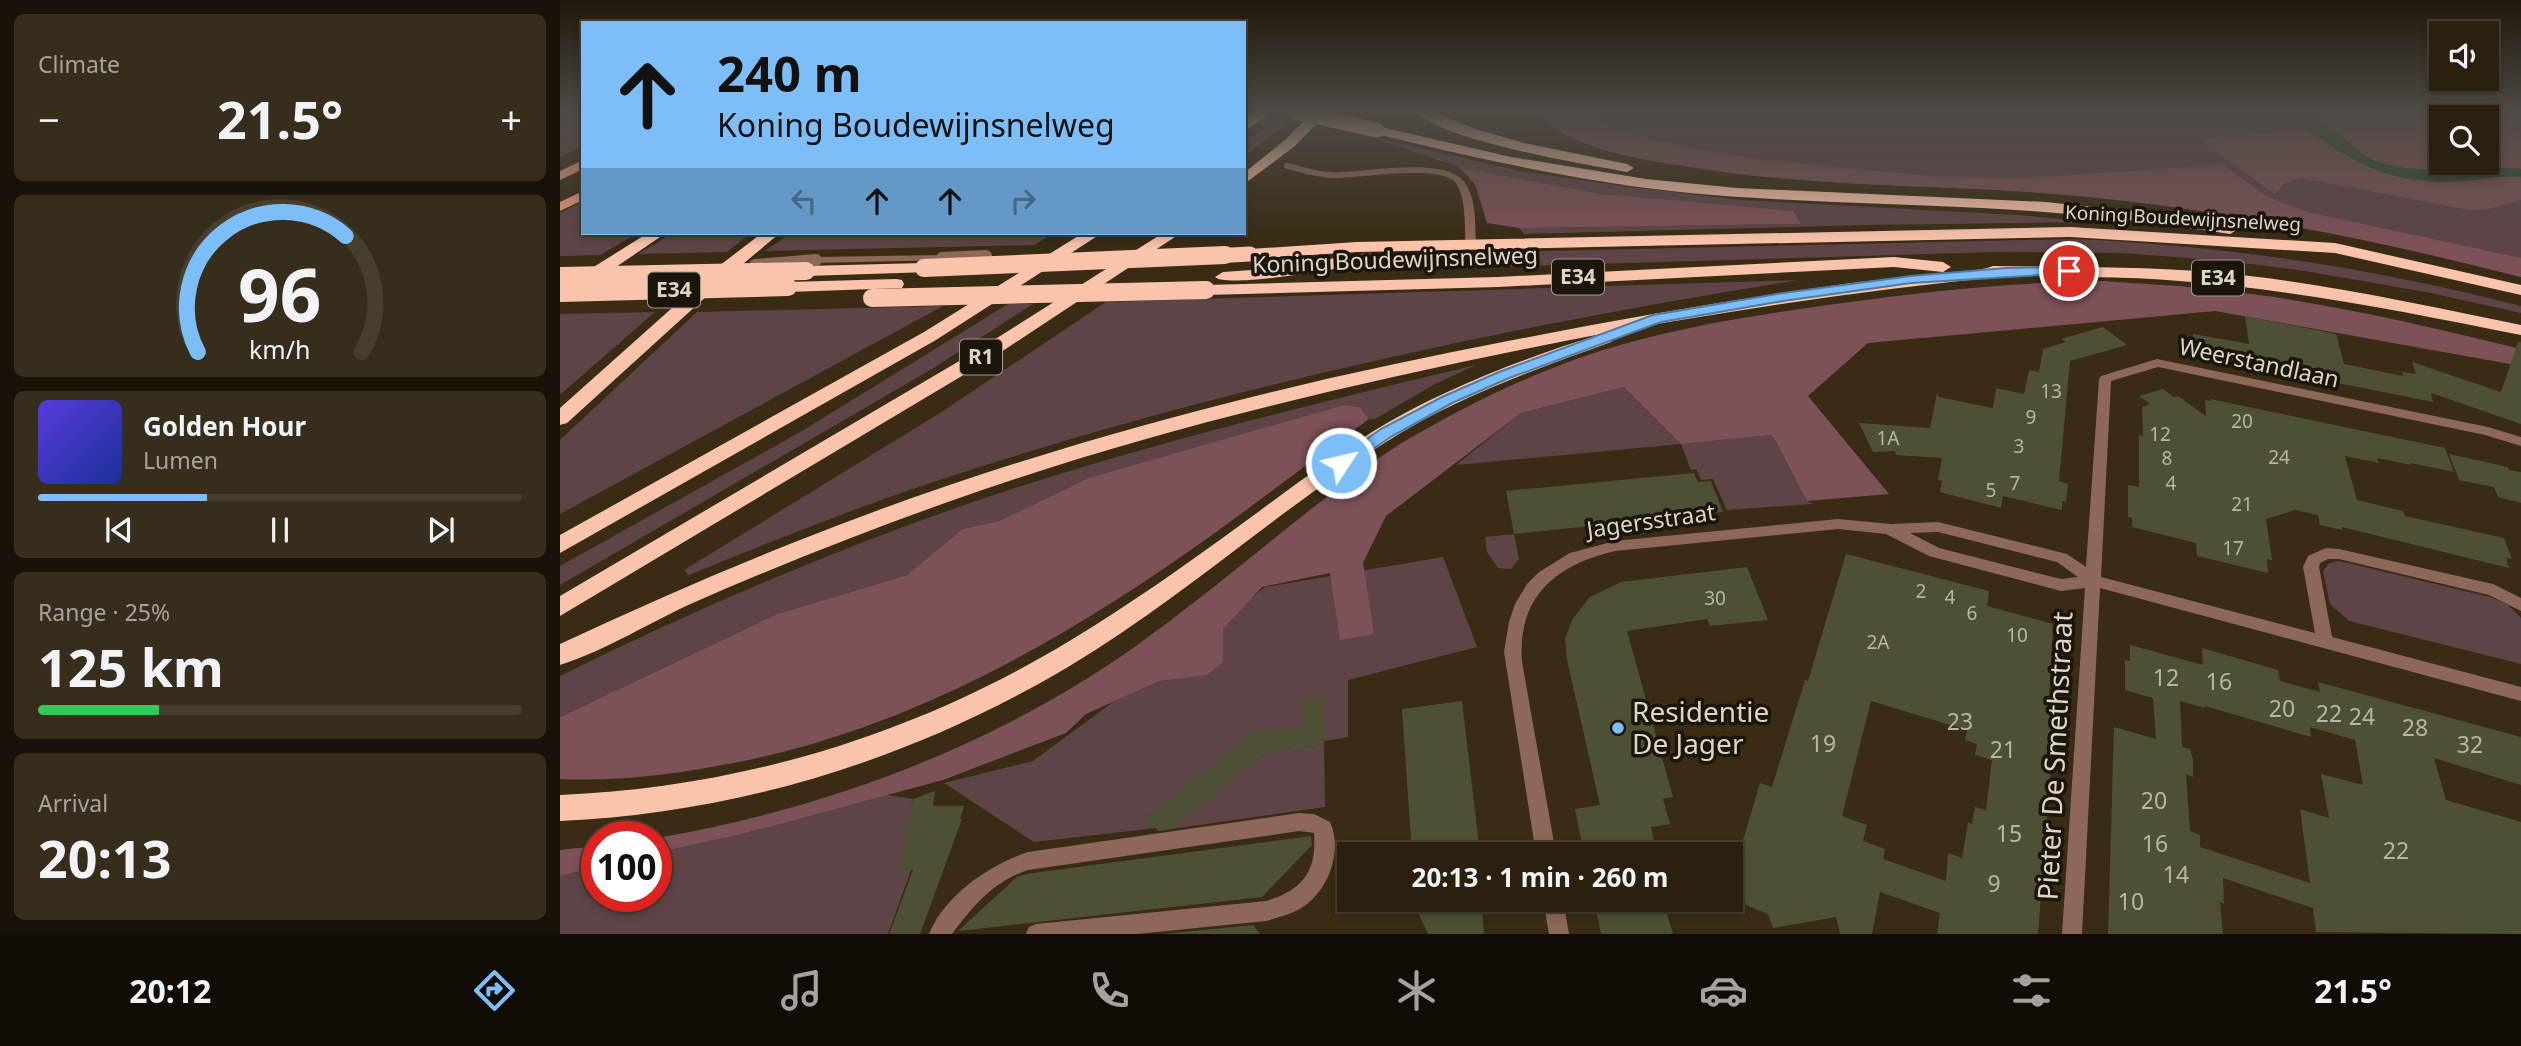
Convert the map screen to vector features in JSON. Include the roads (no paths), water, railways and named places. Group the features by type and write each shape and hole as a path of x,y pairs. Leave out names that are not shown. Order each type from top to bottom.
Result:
{"highway":[{"path":"1246,178 1274,156"},
{"path":"1482,156 1596,177 1678,187 1949,201 2108,213 2217,227 2335,248"},
{"path":"1568,156 1705,184 1802,195"},
{"name":"Koning Boudewijnsnelweg","path":"1471,246 2070,232 2335,248 2521,290"},
{"path":"560,295 655,235"},
{"path":"560,419 725,270 769,235"},
{"name":"R1","path":"560,545 854,381 1091,235"},
{"name":"R1","path":"560,607 985,354 1170,235"},
{"name":"E34","path":"560,295 1220,277 1265,274 1447,246"},
{"name":"E34","path":"560,276 722,273 811,265 924,268 1128,261 1357,247 1471,246"},
{"name":"Koning Boudewijnsnelweg","path":"560,306 1498,282 1894,262 2006,272 2115,272 2213,277 2366,298 2521,330"},
{"path":"560,655 713,583 835,532 1017,470 1195,419 1489,348 1658,318 1886,283 2006,272"},
{"path":"560,808 691,795 821,765 908,734 984,699 1064,656 1201,565 1361,449 1409,419 1504,375 1658,318"}],"main road":[{"path":"560,176 581,165"},
{"path":"560,207 581,196"}],"street":[{"path":"1287,166 1329,175 1428,171 1452,175 1461,183 1465,196 1471,246"},
{"name":"E34","path":"811,265 942,258 1135,253 1250,254"},
{"name":"Weerstandlaan","path":"2094,581 2105,379 2157,363 2487,431 2521,442"},
{"name":"Jagersstraat","path":"1544,842 1512,645 1521,608 1536,582 1552,568 1571,559 1590,551 1615,546 1838,524 1891,529"},
{"path":"1891,529 1938,527 2062,558 2094,581"},
{"path":"1891,529 1934,552 2061,585 2094,581 2521,694"},
{"path":"2324,640 2311,567 2313,560 2326,553 2493,590 2521,605"},
{"name":"Pieter De Smethstraat","path":"2072,934 2094,581"},
{"path":"939,934 979,886 1009,866 1299,822 1314,823 1324,828 1327,849 1323,865 1314,883 1301,898 1287,907 1036,934"},
{"path":"1555,912 1559,934"}],"place":[{"name":"Residentie De Jager","path":"1618,728"}]}
